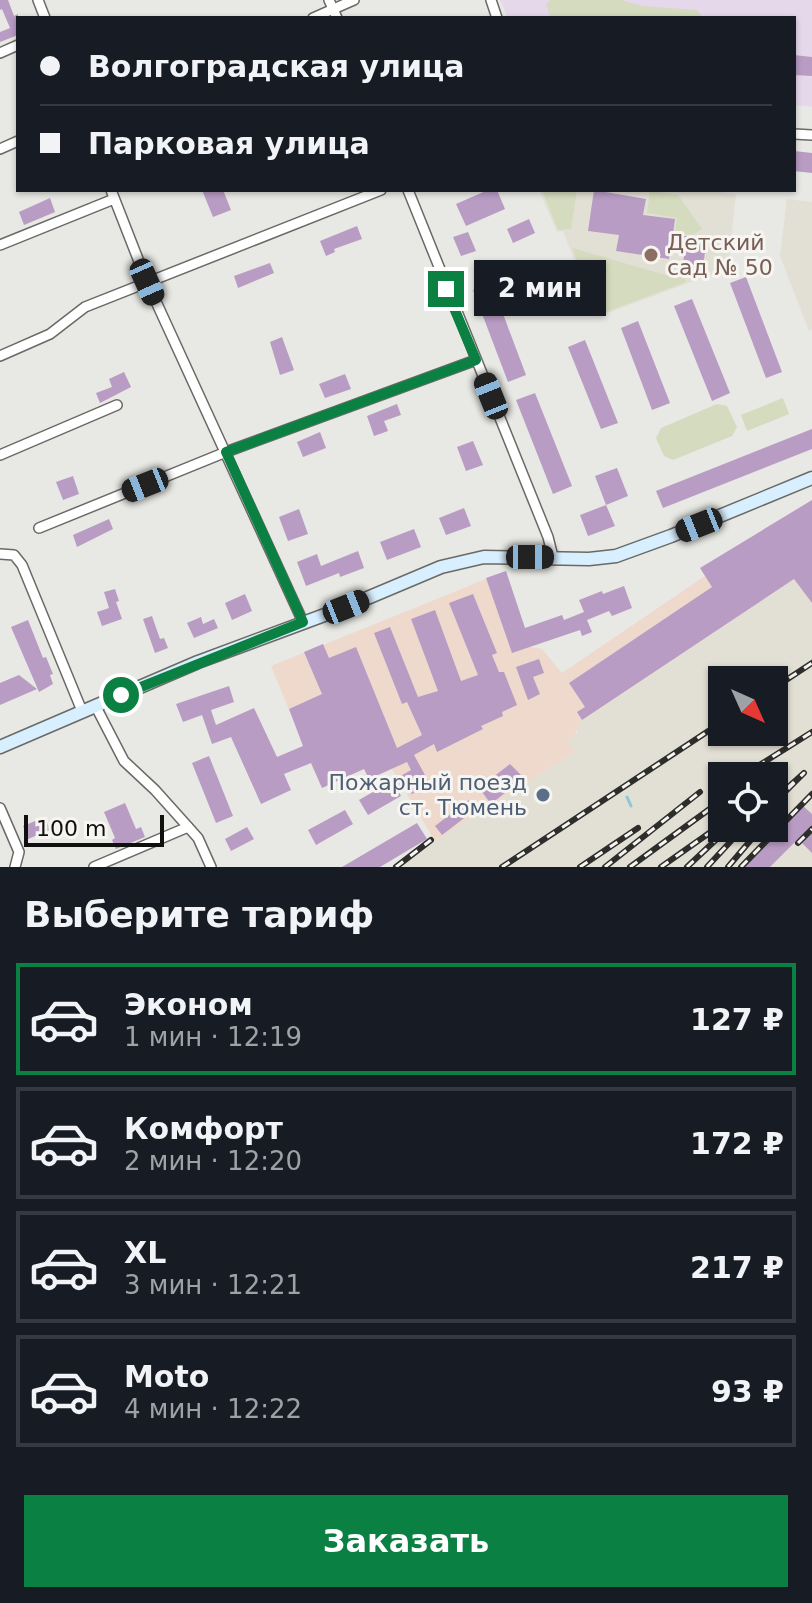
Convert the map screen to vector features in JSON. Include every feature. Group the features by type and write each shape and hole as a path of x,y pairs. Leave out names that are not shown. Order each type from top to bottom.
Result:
{"street":[{"path":"333,9 354,0"},
{"path":"0,356 50,334 85,307 376,192"},
{"path":"409,192 548,537 553,557"},
{"path":"0,245 113,194 147,282 303,622"},
{"path":"39,528 226,452 476,360"},
{"path":"0,455 117,405"},
{"path":"0,747 95,705 461,562 484,557 589,559 616,556 812,478"},
{"path":"0,554 14,555 22,565 82,711"},
{"path":"95,705 124,761 198,838 211,867"},
{"path":"0,808 19,852 15,867"},
{"path":"94,867 188,827"}],"shaded area":[{"path":"500,0 812,0 812,107 796,105 796,16 507,16"},
{"name":"Детский сад № 50","path":"540,192 736,194 728,268 597,317 563,231 557,232"},
{"path":"787,199 812,202 812,329 809,331 780,256"},
{"path":"812,567 582,720 576,730 575,752 435,841 392,769 369,779 334,700 292,717 271,666 506,571 531,647 542,649 562,673 705,576"},
{"path":"812,567 812,867 399,867 575,752 567,741 578,733 576,730 582,720"}],"green space":[{"path":"550,0 621,0 642,6 697,10 702,16 550,16 546,5"},
{"path":"543,192 577,192 571,229 558,230"},
{"path":"650,192 678,195 702,229 692,235 675,232 677,218 647,213"},
{"path":"572,248 669,276 683,273 686,282 598,315"},
{"path":"783,398 789,414 747,431 741,415"},
{"path":"717,404 727,406 737,427 732,436 673,460 664,456 656,438 661,428"}],"building":[{"path":"0,0 8,0 14,16 18,16 16,36 0,42 0,32 10,28 0,10"},
{"path":"796,55 812,57 812,76 796,75"},
{"path":"796,151 812,153 812,173 796,171"},
{"path":"203,192 224,192 231,210 213,217"},
{"path":"483,192 498,192 505,209 466,226 456,204"},
{"path":"594,192 646,199 643,215 675,219 673,234 699,238 698,243 706,245 703,266 683,263 686,244 671,242 669,259 616,251 619,235 588,231"},
{"path":"50,198 55,212 24,225 19,212"},
{"path":"529,219 535,233 513,243 507,229"},
{"path":"357,226 362,239 334,249 335,252 326,256 320,241"},
{"path":"468,232 476,251 461,256 453,237"},
{"path":"270,263 274,273 238,288 234,276"},
{"path":"545,263 556,291 542,297 532,274 537,272 535,267"},
{"path":"746,277 782,372 766,378 730,283"},
{"path":"491,282 526,375 508,382 473,290"},
{"path":"692,299 730,393 712,401 674,306"},
{"path":"638,321 670,403 652,410 621,328"},
{"path":"282,337 294,370 280,375 270,342"},
{"path":"585,340 618,423 601,429 568,347"},
{"path":"124,372 131,387 100,403 96,393 112,387 109,379"},
{"path":"345,374 351,389 325,398 319,384"},
{"path":"535,393 572,486 553,494 516,400"},
{"path":"397,404 401,415 384,421 388,431 374,436 367,416"},
{"path":"812,429 812,449 663,508 656,491"},
{"path":"320,432 326,448 303,457 297,442"},
{"path":"473,441 483,465 466,471 457,447"},
{"path":"617,468 628,496 606,505 595,476"},
{"path":"73,476 79,494 63,500 56,482"},
{"path":"812,500 812,603 794,579 582,720 577,712 585,707 569,683 712,587 700,568"},
{"path":"606,505 615,526 588,536 580,515"},
{"path":"464,508 471,526 446,535 439,518"},
{"path":"299,509 308,534 288,541 279,517"},
{"path":"109,519 113,529 77,547 73,535"},
{"path":"414,529 421,547 387,560 380,542"},
{"path":"358,551 364,568 340,577 339,573 306,586 297,562 317,554 321,566"},
{"path":"506,571 525,628 562,615 564,620 584,612 579,600 624,586 632,608 612,616 609,611 587,620 592,632 582,636 580,630 512,653 486,578"},
{"path":"115,589 122,619 102,626 97,612 109,608 104,592"},
{"path":"245,594 252,611 232,620 225,603"},
{"path":"473,594 497,653 492,655 499,672 504,672 517,705 502,712 503,716 481,726 483,729 437,752 434,744 414,755 430,784 412,794 405,788 399,792 401,796 368,815 359,800 411,770 407,762 369,779 364,769 322,788 311,763 284,774 291,790 261,804 231,737 212,744 202,715 183,722 176,704 229,686 234,702 211,710 216,725 254,708 277,757 303,746 289,709 322,694 304,652 323,644 329,658 356,647 397,748 422,735 407,702 402,704 374,633 390,627 418,697 438,691 411,619 435,610 461,681 478,675 449,603"},
{"path":"152,616 160,639 164,638 168,648 155,653 143,619"},
{"path":"201,617 203,624 214,619 218,628 194,638 187,623"},
{"path":"28,620 53,674 50,675 53,684 39,692 11,627"},
{"path":"539,659 544,673 533,677 540,694 528,700 516,667"},
{"path":"19,675 37,689 0,705 0,683"},
{"path":"209,756 233,816 216,823 192,763"},
{"path":"510,764 524,778 491,804 479,788"},
{"path":"469,800 476,809 442,835 435,826"},
{"path":"125,803 136,829 141,827 145,837 116,849 112,840 115,838 104,812"},
{"path":"802,805 812,814 812,853 798,839 770,867 742,867 766,842 788,842 788,819"},
{"path":"345,810 353,824 316,845 308,830"},
{"path":"45,817 50,830 28,839 23,826"},
{"path":"417,823 427,839 380,867 342,867"},
{"path":"247,827 254,839 231,851 225,839"}],"waterway":[{"path":"627,797 631,806"}],"railway":[{"path":"788,679 812,663"},
{"path":"502,867 708,731"},
{"path":"764,762 812,732"},
{"path":"788,787 804,773 788,789"},
{"path":"605,867 700,792"},
{"path":"741,867 812,794"},
{"path":"630,867 708,810"},
{"path":"580,867 638,828"},
{"path":"798,843 812,829"},
{"path":"661,867 708,834"},
{"path":"396,867 431,840"},
{"path":"687,867 714,842"},
{"path":"707,867 730,842"},
{"path":"728,867 749,842"}],"place":[{"name":"Детский сад № 50","path":"651,255"},
{"name":"Пожарный поезд ст. Тюмень","path":"543,795"}],"route":[{"path":"121,695 303,622 226,452 476,360 446,289"}]}
